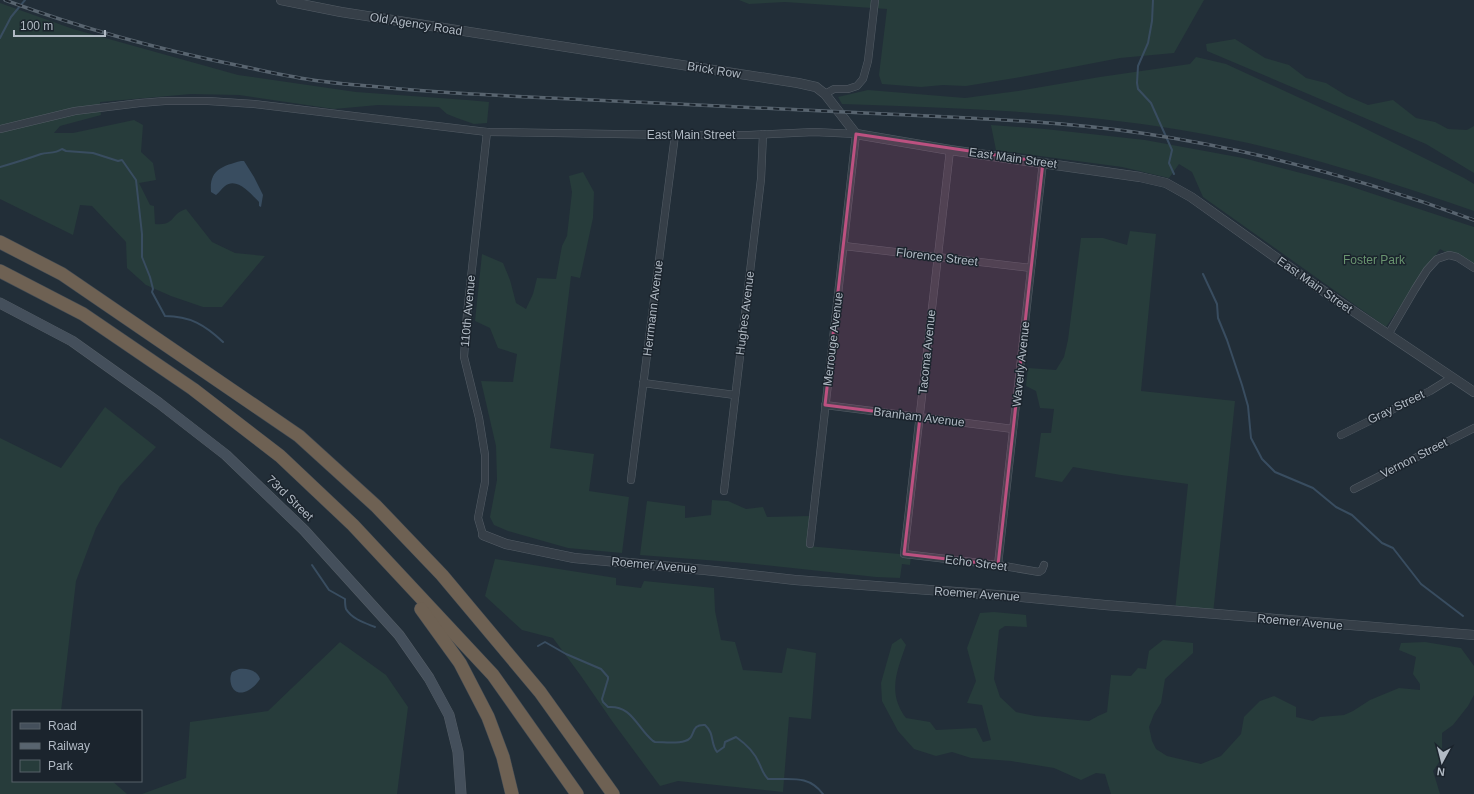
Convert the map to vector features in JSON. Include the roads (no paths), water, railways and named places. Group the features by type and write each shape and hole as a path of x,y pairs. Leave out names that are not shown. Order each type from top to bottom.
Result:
{"highway":[{"path":"0,242 62,274 299,436 376,506 442,576 540,692 613,794"},
{"path":"0,271 83,314 193,389 280,456 353,525 493,675 577,794"},
{"path":"353,525 426,616 460,664 488,716 502,757 512,794"}],"main road":[{"name":"73rd Street","path":"0,303 72,341 158,403 226,455 304,530 399,635 428,678 449,715 458,752 461,794"}],"street":[{"name":"Old Agency Road","path":"281,0 341,12 551,46"},
{"path":"825,94 834,89 848,89 857,86 864,79 868,61 875,0"},
{"name":"Brick Row","path":"551,46 798,83 816,87 825,94 856,134"},
{"name":"East Main Street","path":"0,129 75,111 165,101 208,101 254,104 487,132 675,135 814,132 856,134 950,150 1043,162 1166,183 1191,197 1313,284 1474,392"},
{"name":"110th Avenue","path":"483,535 478,518 485,482 485,455 479,418 464,357 467,314 487,132"},
{"name":"Hughes Avenue","path":"724,491 761,179 762,134"},
{"name":"Merrouge Avenue","path":"810,544 856,134"},
{"name":"Herrmann Avenue","path":"631,480 675,135"},
{"name":"Tacoma Avenue","path":"904,554 950,150"},
{"name":"Waverly Avenue","path":"998,565 1043,162"},
{"name":"Florence Street","path":"844,246 1031,268"},
{"path":"1388,335 1427,270 1437,259 1450,255 1457,257 1474,268"},
{"name":"Gray Street","path":"1341,435 1430,391 1451,378"},
{"path":"643,383 735,395"},
{"name":"Branham Avenue","path":"825,405 1013,429"},
{"name":"Vernon Street","path":"1354,489 1474,428"},
{"name":"Roemer Avenue","path":"483,535 506,544 574,558 795,580 1010,596 1113,606 1474,635"},
{"name":"Echo Street","path":"904,554 998,565 1039,572 1042,570 1044,565"}],"water":[{"path":"244,161 263,195 261,207 259,206 259,202 248,191 234,183 225,186 216,195 211,192 212,179 218,170"},
{"path":"239,669 251,670 259,676 260,679 250,689 241,693 233,689 230,681 232,672"}],"waterway":[{"path":"0,38 11,17 25,0"},
{"path":"1153,0 1152,21 1148,43 1138,66 1137,83 1138,89 1151,103 1172,150 1169,163 1174,174"},
{"path":"0,167 62,149 66,151 93,153 118,161 122,160 136,180 142,234 142,257 150,277 153,289 152,292 165,316 174,316 197,323 210,331 223,342"},
{"path":"1203,274 1217,304 1218,318 1227,340 1248,406 1251,438 1262,459 1275,472 1313,488 1336,507 1352,515 1382,543 1393,548 1421,584 1463,616"},
{"path":"312,565 329,590 345,599 346,609 352,615 375,627"},
{"path":"538,646 545,642 566,654 601,669 608,677 602,699 603,702 608,707 616,707 629,713 647,736 653,741 674,743 685,741 691,737 697,727 700,725 705,725 710,732 717,752 724,747 725,742 736,737 752,751 768,779 798,779 811,783 823,794"}],"railway":[{"path":"5,0 90,29 148,45 273,73 332,83 420,91 1014,120 1141,133 1268,157 1351,179 1433,205 1474,220"}],"park label":[{"name":"Foster Park","path":"1374,260"}]}
